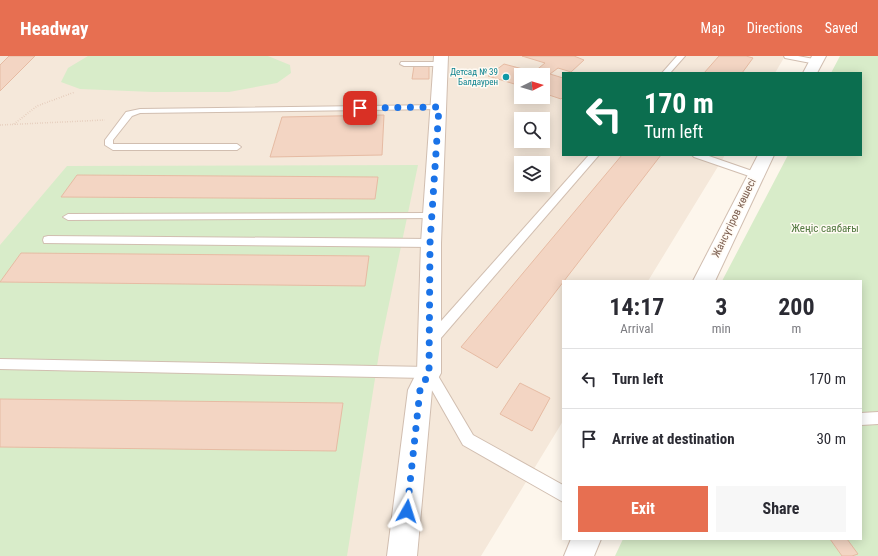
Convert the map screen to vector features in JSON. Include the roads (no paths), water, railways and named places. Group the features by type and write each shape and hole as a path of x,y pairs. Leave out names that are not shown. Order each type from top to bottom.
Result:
{"street":[{"path":"402,556 420,390 429,373 430,243 441,60"},
{"name":"Жансүгіров көшесі","path":"704,280 755,174 765,156"},
{"path":"579,556 586,540"}],"lane":[{"path":"667,72 681,56"},
{"path":"788,56 815,64"},
{"path":"404,64 441,60"},
{"path":"237,147 113,146 109,145 109,140 129,114 140,111 439,107"},
{"path":"430,343 593,156"},
{"path":"700,156 755,174"},
{"path":"68,217 432,216"},
{"path":"48,240 430,243"},
{"path":"0,364 429,373 468,440 562,493"},
{"path":"862,419 878,418"}],"place":[{"name":"Детсад № 39 Балдаурен","path":"506,77"}],"park label":[{"name":"Жеңіс саябағы","path":"825,228"}]}
